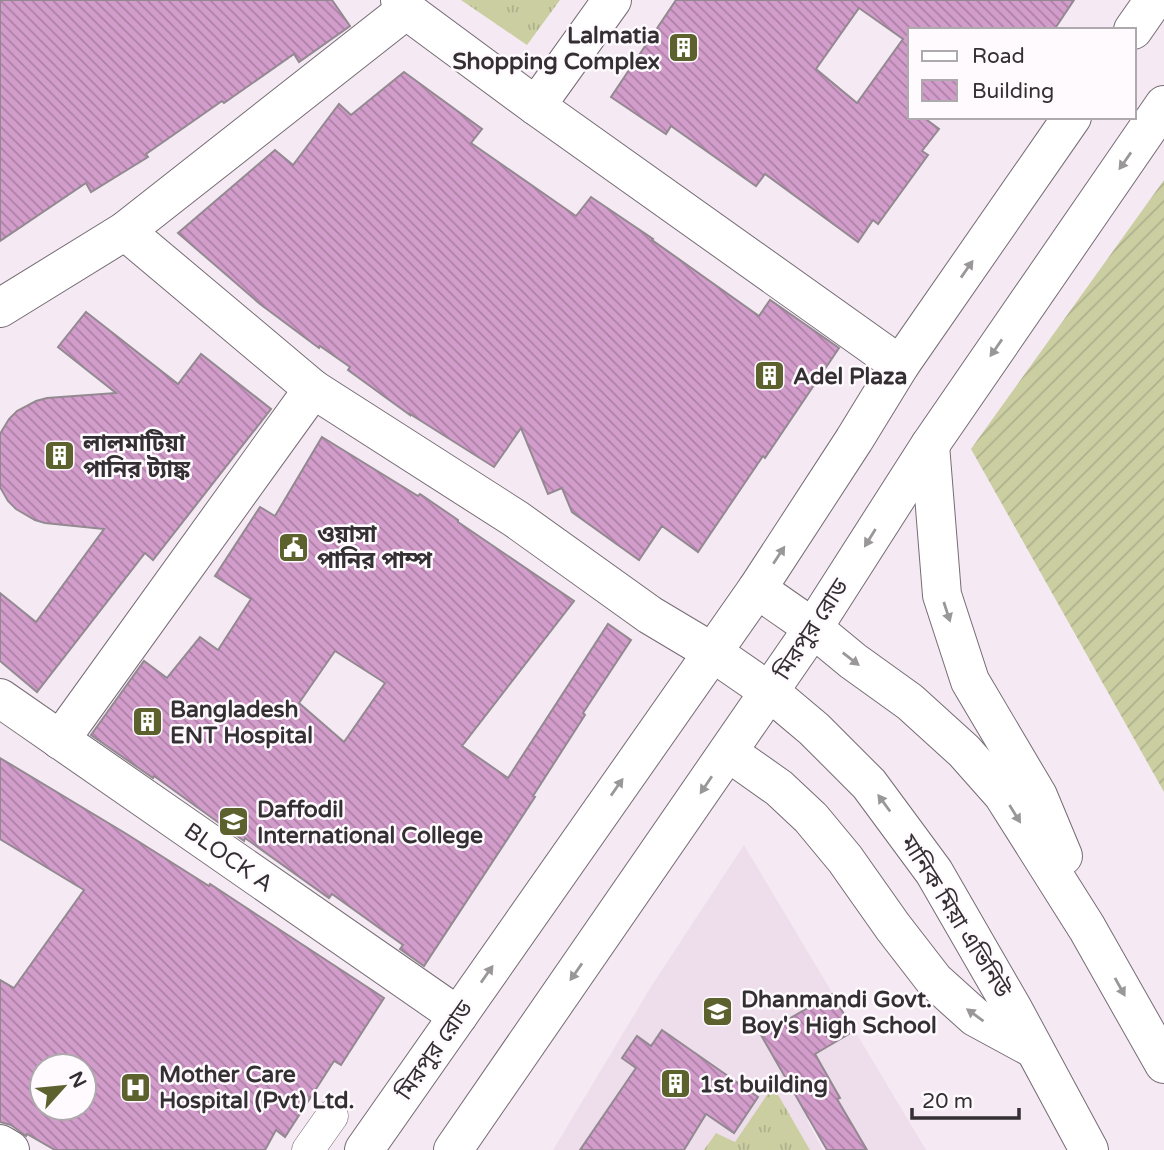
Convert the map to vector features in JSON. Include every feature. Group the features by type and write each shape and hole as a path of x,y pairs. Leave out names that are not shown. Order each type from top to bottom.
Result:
{"main road":[{"path":"536,106 612,0"},
{"path":"1134,28 1154,0"},
{"path":"0,308 125,231 403,5 536,106 900,365"},
{"name":"মিরপুর রোড","path":"453,1150 770,692 930,445 1164,105"},
{"name":"মিরপুর রোড","path":"363,1150 757,589 900,365 1071,119"},
{"name":"মানিক মিয়া এভিনিউ","path":"125,231 313,389 516,519 650,615 712,652 770,692 814,729 869,784 934,872 1013,1009 1089,1150"},
{"path":"60,740 313,389"},
{"path":"930,445 942,595 970,681 1038,796 1062,853 1087,928"},
{"path":"757,589 910,702 964,751 1003,795 1087,928 1164,1064"},
{"name":"BLOCK A","path":"0,698 458,1016"},
{"name":"মানিক মিয়া এভিনিউ","path":"728,752 779,788 811,818 845,859 934,980 975,1017 1034,1049"},
{"path":"0,1144 10,1150"}],"street":[{"path":"308,1150 332,1116"}],"shaded area":[{"name":"Dhanmandi Govt. Boy's High School","path":"744,845 926,1150 867,1150 839,1102 807,1120 823,1150 810,1150 773,1086 735,1142 716,1133 704,1150 684,1150 706,1114 734,1133 749,1110 731,1078 663,1030 651,1046 637,1036 622,1058 636,1068 580,1150 553,1150 652,985","holes":["831,994 853,1032 782,1072 761,1035"]}],"green space":[{"path":"461,0 560,0 527,45"},
{"path":"1164,180 1164,792 971,449"},
{"path":"773,1086 810,1150 704,1150 716,1133 735,1142"}],"building":[{"path":"0,0 332,0 350,26 299,62 294,54 146,154 148,157 91,192 86,183 0,241"},
{"path":"676,0 1074,0 1055,28 908,28 908,119 926,119 939,129 922,151 928,155 878,224 873,220 858,242 765,174 756,186 671,126 666,134 611,97","holes":["859,8 903,39 857,103 816,69"]},
{"path":"404,72 482,129 471,143 576,216 591,197 759,316 770,300 839,348 698,552 662,526 639,560 572,512 562,488 548,494 521,428 494,467 410,415 348,370 350,367 320,346 319,348 260,304 178,233 275,150 293,165 339,104 351,115"},
{"path":"86,312 178,384 201,354 271,409 153,560 145,553 37,692 0,661 0,593 36,622 104,529 45,523 16,509 0,487 0,434 17,411 36,401 116,393 58,347"},
{"path":"322,437 418,496 420,494 574,601 462,746 508,778 608,624 631,640 583,713 585,715 533,796 535,797 424,966 400,949 403,945 332,894 329,898 91,735 144,661 167,678 200,637 218,650 251,599 215,576 260,507 275,516","holes":["335,651 385,683 344,742 299,703"]},
{"path":"0,758 209,886 210,884 384,998 341,1065 334,1061 285,1137 276,1130 265,1150 55,1150 27,1134 26,1136 11,1125 0,1122 0,980 14,988 84,890 0,839"},
{"path":"832,994 854,1031 815,1054 867,1150 827,1150 761,1035"},
{"name":"1st building","path":"662,1030 758,1097 734,1133 706,1114 684,1150 580,1150 636,1068 622,1058 637,1036 651,1046"}],"place":[{"name":"Lalmatia Shopping Complex","path":"683,48"},
{"name":"Adel Plaza","path":"770,376"},
{"name":"লালমাটিয়া পানির ট্যাঙ্ক","path":"60,456"},
{"name":"ওয়াসা পানির পাম্প","path":"294,547"},
{"name":"Bangladesh ENT Hospital","path":"147,722"},
{"name":"Daffodil International College","path":"234,822"},
{"name":"Dhanmandi Govt. Boy's High School","path":"718,1012"},
{"name":"1st building","path":"676,1084"},
{"name":"Mother Care Hospital (Pvt) Ltd.","path":"136,1087"}]}
